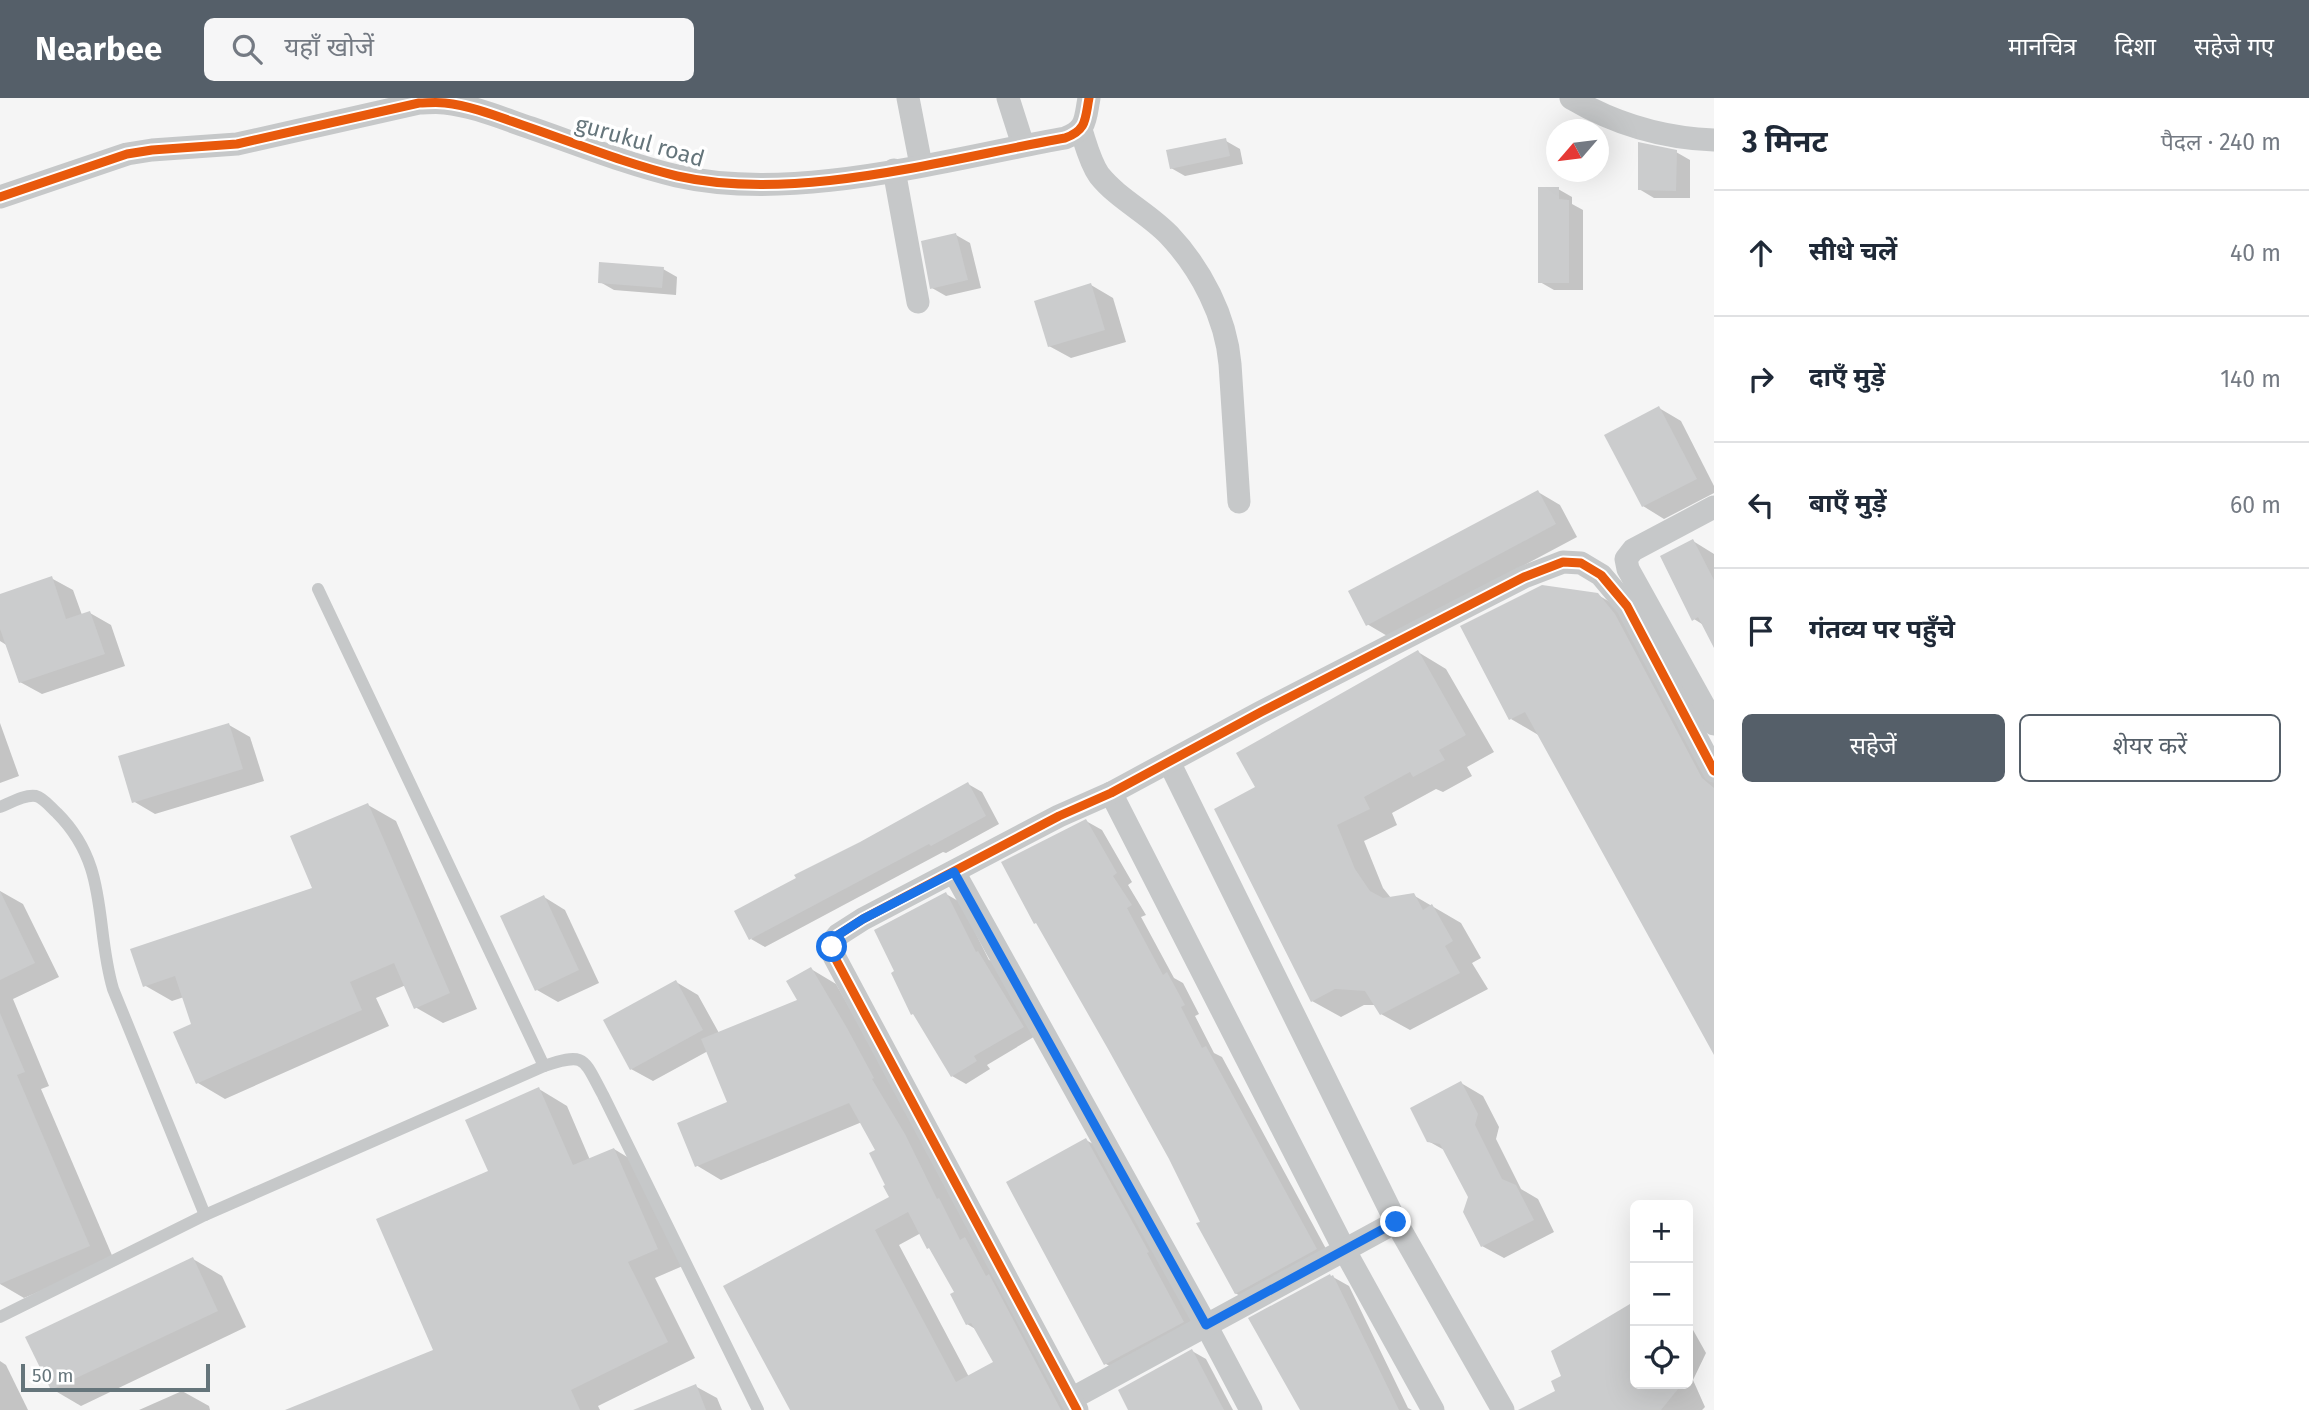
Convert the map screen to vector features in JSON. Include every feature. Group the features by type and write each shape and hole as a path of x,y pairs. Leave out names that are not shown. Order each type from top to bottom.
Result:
{"street":[{"path":"908,98 920,165"},
{"path":"1009,98 1023,145"},
{"path":"1089,98 1085,123 1081,130 1091,160 1099,174 1169,235 1193,267 1222,323 1228,342 1239,502"},
{"path":"1571,98 1625,124 1692,139 1714,140"},
{"name":"gurukul road","path":"0,197 127,154 237,144 402,105 445,101 630,163 680,176 729,183 800,183 894,170 1065,138 1081,130"},
{"path":"894,170 918,302"},
{"path":"1714,507 1633,550 1626,559 1626,564 1714,724"},
{"path":"1396,1222 1206,1325 1074,1405 834,956 833,941 863,919 1059,816 1111,793 1524,577 1563,562 1581,563 1601,575 1627,606 1714,771"},
{"path":"1169,762 1396,1222 1503,1410"},
{"path":"1111,793 1345,1251 1433,1410"},
{"path":"954,872 1251,1410"}],"lane":[{"path":"318,589 544,1066"},
{"path":"0,807 36,796 66,822 84,849 96,882 106,964 113,989 205,1215"},
{"path":"0,1317 205,1215 544,1066 567,1058 577,1058 591,1073 758,1410"}],"building":[{"path":"1226,138 1230,156 1170,169 1166,150"},
{"path":"1638,142 1677,150 1676,191 1638,190"},
{"path":"1538,187 1559,187 1559,199 1569,200 1569,283 1538,283"},
{"path":"956,233 968,280 930,289 921,241"},
{"path":"599,262 664,267 662,288 598,283"},
{"path":"1091,283 1105,330 1048,347 1034,301"},
{"path":"1659,406 1697,479 1642,507 1604,435"},
{"path":"1538,490 1556,524 1366,626 1348,591"},
{"path":"1693,539 1714,580 1714,648 1698,617 1692,621 1660,556"},
{"path":"52,576 66,619 90,611 105,654 19,683 0,629 0,594"},
{"path":"1542,585 1598,593 1615,614 1702,778 1714,788 1714,1055 1525,712 1509,720 1460,626"},
{"path":"1418,650 1466,735 1439,750 1445,760 1413,777 1410,772 1364,797 1370,809 1337,825 1355,869 1370,891 1383,898 1414,893 1423,910 1432,904 1453,941 1445,946 1460,973 1380,1015 1365,991 1335,989 1311,1002 1214,809 1255,787 1236,753"},
{"path":"229,723 243,769 132,803 118,756"},
{"path":"968,782 986,816 749,940 734,911 796,878 794,875"},
{"path":"368,803 450,993 414,1009 394,963 350,982 362,1010 196,1084 173,1032 191,1024 175,976 143,987 130,949 312,888 290,836"},
{"path":"1086,819 1117,873 1113,876 1132,905 1127,908 1163,975 1167,972 1185,1005 1181,1007 1202,1048 1206,1046 1317,1249 1235,1294 1196,1223 1200,1222 1169,1159 1001,862"},
{"path":"0,891 35,963 0,980"},
{"path":"946,892 976,952 978,951 1024,1027 974,1056 977,1061 951,1077 913,1014 911,1015 874,930"},
{"path":"544,895 579,970 535,991 500,916"},
{"path":"811,967 905,1134 960,1240 965,1237 986,1276 989,1274 1061,1410 790,1410 723,1286 889,1197 869,1153 875,1150 849,1103 695,1167 677,1123 727,1102 701,1039 797,1000 786,981","holes":["908,1212 927,1249 929,1248 954,1292 950,1294 966,1325 971,1323 993,1362 956,1382 875,1230"]},
{"path":"676,980 703,1030 630,1070 603,1020"},
{"path":"0,1013 25,1072 17,1075 90,1246 0,1284"},
{"path":"1461,1081 1478,1114 1475,1125 1502,1179 1516,1185 1534,1220 1481,1247 1463,1212 1468,1197 1440,1144 1427,1142 1410,1108"},
{"path":"539,1087 573,1165 614,1148 658,1249 628,1262 668,1342 571,1390 580,1410 285,1410 433,1350 376,1219 488,1171 465,1120"},
{"path":"1086,1138 1184,1322 1104,1365 1006,1182"},
{"path":"193,1257 218,1311 51,1390 25,1337"},
{"path":"1330,1274 1333,1275 1399,1410 1300,1410 1248,1318"},
{"path":"1630,1304 1630,1389 1678,1389 1661,1410 1518,1410 1555,1391 1551,1381 1561,1376 1551,1351"},
{"path":"1192,1349 1224,1410 1128,1410 1118,1390"},
{"path":"696,1384 706,1410 633,1410"}],"cycle path":[{"path":"0,197 127,154 237,144 419,103 456,105 478,110 622,160 677,176 723,183 821,181 871,175 1065,138 1081,127 1089,98"},
{"path":"1077,1410 834,956 833,941 838,935 863,919 1059,816 1111,793 1261,712 1524,577 1563,562 1581,563 1601,575 1627,606 1714,771"}],"route":[{"path":"832,947 838,935 863,919 954,872 1206,1325 1396,1222"}]}
